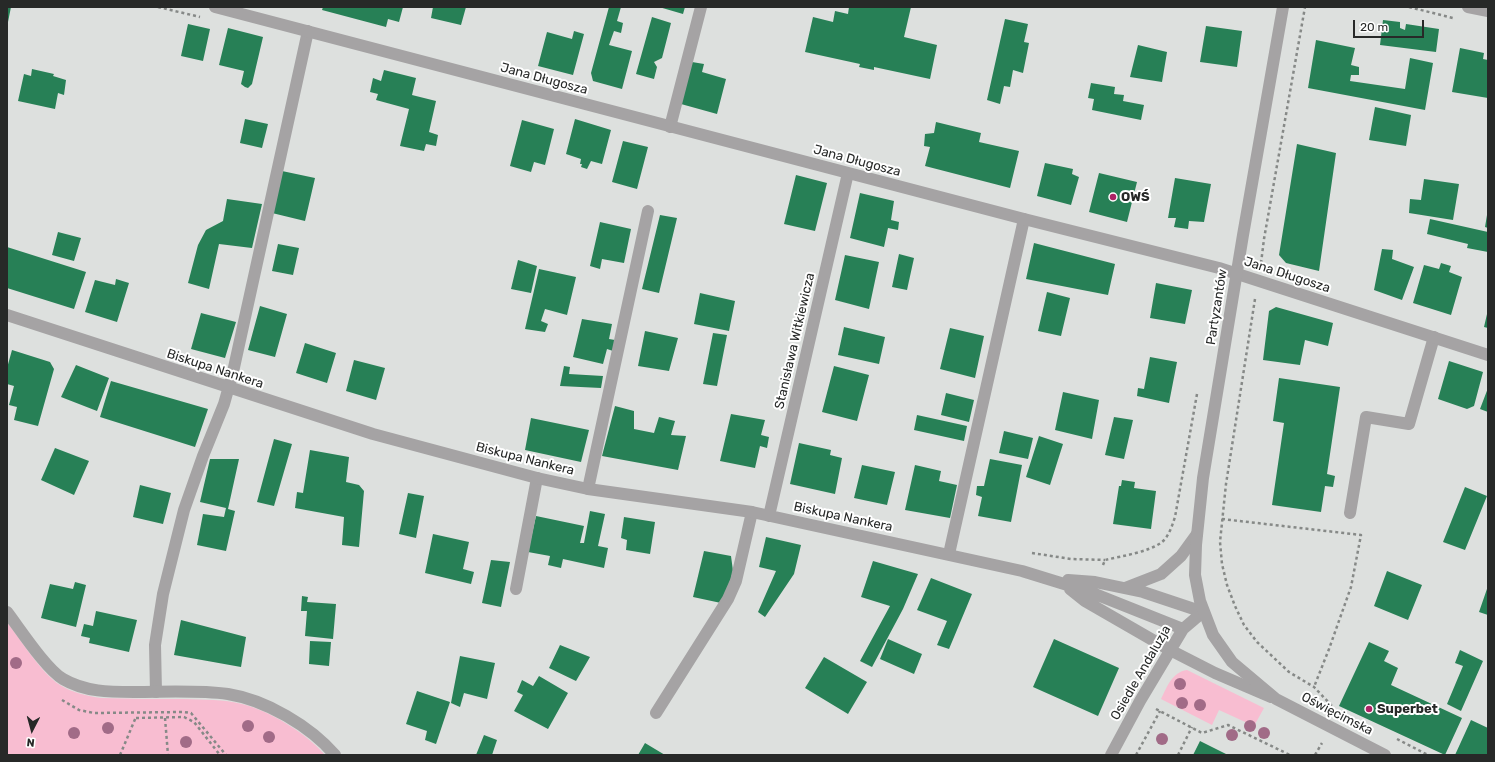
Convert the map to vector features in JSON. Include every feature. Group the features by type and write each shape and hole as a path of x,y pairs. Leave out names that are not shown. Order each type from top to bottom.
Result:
{"street":[{"name":"Jana Długosza","path":"215,7 1024,220 1237,273 1488,355"},
{"path":"670,127 702,7"},
{"name":"Partyzantów","path":"1204,612 1200,601 1195,575 1197,534 1203,478 1283,7"},
{"path":"1468,7 1488,11"},
{"path":"156,692 155,645 163,594 184,510 202,456 224,404 308,31"},
{"name":"Stanisława Witkiewicza","path":"769,516 848,173"},
{"path":"588,489 648,211"},
{"path":"949,554 1024,220"},
{"name":"Biskupa Nankera","path":"7,315 373,434 537,478 588,489 752,512 1022,570 1090,592 1183,629"},
{"path":"1350,513 1366,417 1409,424 1434,337"},
{"path":"516,589 537,478"},
{"path":"656,713 728,599 736,581 752,512"},
{"path":"1124,588 1161,574 1181,556 1197,534"},
{"name":"Biskupa Nankera","path":"1049,579 1095,582 1143,592 1204,612"},
{"name":"Biskupa Nankera","path":"1062,583 1085,601 1170,650"},
{"path":"7,612 48,666 62,679 73,684 90,689 110,692 228,694 250,699 271,708 301,725 327,746 334,755"},
{"name":"Osiedle Andaluzja","path":"1112,755 1140,701 1183,629 1204,612"},
{"name":"Oświęcimska","path":"1204,612 1213,635 1232,662 1276,699"},
{"name":"Oświęcimska","path":"1170,650 1214,673 1276,699 1385,755"}],"path":[{"path":"1305,7 1264,239 1239,398 1220,542 1222,564 1227,585 1244,625 1257,642 1274,659 1290,672 1314,687 1333,707 1337,709"},
{"path":"1409,7 1454,18"},
{"path":"1028,553 1071,559 1105,560 1152,548 1162,541 1171,529 1175,517 1198,386"},
{"path":"1222,519 1361,535 1351,586 1314,687"},
{"path":"1102,567 1105,560"},
{"path":"1155,708 1202,733 1228,725 1290,755"},
{"path":"1136,755 1160,711"},
{"path":"132,712 191,713 226,755"},
{"path":"120,755 136,718 184,717 194,722 220,755"},
{"path":"165,718 168,755"},
{"path":"1178,755 1192,727"},
{"path":"1395,738 1428,755"},
{"path":"1315,755 1323,742"}],"shaded area":[{"path":"7,622 46,673 60,685 70,690 101,698 213,700 242,704 276,717 298,731 325,755 7,755"},
{"path":"1187,670 1264,708 1254,726 1219,710 1212,725 1161,699 1174,677 1182,671"}],"building":[{"path":"7,7 11,7 8,22 7,22"},
{"path":"323,7 403,7 399,22 388,19 386,27 322,10"},
{"path":"433,7 466,7 461,25 431,18"},
{"path":"609,7 621,7 617,21 623,23 621,33 614,31 609,45 632,51 622,89 593,81 591,73"},
{"path":"659,7 685,7 683,14"},
{"path":"849,7 911,7 904,37 937,45 930,79 874,67 874,70 859,67 860,64 805,52 813,17 833,22 835,11 848,14"},
{"path":"652,17 671,23 662,58 654,62 657,67 654,79 636,74"},
{"path":"1005,19 1028,24 1024,42 1029,43 1023,73 1013,70 1010,87 1004,86 1000,104 987,100"},
{"path":"1383,20 1400,22 1400,28 1405,30 1406,24 1439,29 1436,52 1380,45"},
{"path":"188,24 210,29 203,61 181,56"},
{"path":"1206,26 1242,31 1237,67 1200,62"},
{"path":"228,28 263,37 252,84 248,88 241,84 244,71 219,65"},
{"path":"574,31 584,34 573,75 538,66 547,32 572,39"},
{"path":"1316,40 1355,48 1351,65 1359,67 1359,75 1351,75 1350,81 1405,89 1410,58 1433,63 1425,110 1308,88"},
{"path":"1138,45 1167,52 1162,82 1130,77"},
{"path":"1460,48 1484,53 1483,59 1488,60 1488,98 1452,92"},
{"path":"692,62 704,64 702,72 726,79 717,114 681,104"},
{"path":"32,69 54,74 53,76 66,80 64,95 58,93 55,109 18,101 24,74 31,76"},
{"path":"384,70 416,78 412,95 436,101 429,132 438,135 436,146 426,144 424,151 400,146 409,109 376,100 378,94 370,92 373,78 381,81"},
{"path":"1091,83 1115,87 1114,94 1124,95 1123,101 1144,105 1141,120 1092,110 1094,99 1088,98"},
{"path":"1375,107 1411,115 1406,146 1369,140"},
{"path":"245,119 268,124 262,148 240,143"},
{"path":"575,119 611,130 602,164 591,161 587,169 581,167 581,159 566,154"},
{"path":"522,120 554,129 545,165 534,162 531,172 510,166"},
{"path":"936,122 981,133 979,142 1019,151 1010,188 925,166 930,147 924,146 925,134 934,133"},
{"path":"623,141 648,147 637,189 612,182"},
{"path":"1297,144 1336,153 1319,271 1286,263 1279,255"},
{"path":"1045,163 1073,169 1072,174 1079,177 1071,205 1037,196"},
{"path":"282,171 315,178 305,221 272,213"},
{"name":"OWŚ","path":"1099,173 1137,182 1127,222 1089,212"},
{"path":"796,175 827,183 815,231 784,224"},
{"path":"1175,178 1211,184 1204,222 1189,221 1188,229 1174,227 1176,218 1168,218"},
{"path":"1424,179 1459,184 1453,220 1409,213 1410,199 1421,200"},
{"path":"860,193 894,201 891,220 899,222 898,230 888,228 884,247 850,238"},
{"path":"227,199 262,204 252,248 219,244 209,289 188,283 198,245 206,230 223,221"},
{"path":"660,215 677,218 659,293 642,289"},
{"path":"1488,215 1488,228 1485,227"},
{"path":"1430,219 1488,232 1488,252 1467,248 1468,244 1427,234"},
{"path":"600,222 631,229 624,263 602,259 600,269 590,266"},
{"path":"58,232 81,238 74,261 52,255"},
{"path":"1034,243 1115,264 1108,295 1026,279"},
{"path":"278,244 299,248 293,275 272,271"},
{"path":"7,247 86,272 74,309 7,288"},
{"path":"1382,249 1393,250 1392,259 1414,267 1402,300 1374,290"},
{"path":"899,254 914,258 907,290 892,287"},
{"path":"845,255 879,262 869,309 835,300"},
{"path":"518,260 537,266 531,293 511,289"},
{"path":"1441,263 1451,266 1449,272 1462,277 1451,315 1413,303 1424,265 1439,269"},
{"path":"539,269 576,277 567,315 545,309 541,321 548,324 545,332 525,329"},
{"path":"116,279 129,283 117,322 85,312 95,280 115,285"},
{"path":"1156,283 1192,290 1185,324 1150,318"},
{"path":"1047,292 1070,298 1061,336 1038,331"},
{"path":"700,293 735,301 729,331 694,324"},
{"path":"260,306 287,314 275,357 248,350"},
{"path":"1276,307 1333,323 1328,346 1305,340 1300,365 1263,360 1269,311"},
{"path":"201,313 236,322 225,358 191,349"},
{"path":"1488,314 1488,328 1484,327"},
{"path":"582,319 612,324 609,339 615,340 613,351 607,349 603,364 573,357"},
{"path":"844,327 885,337 879,364 838,355"},
{"path":"950,328 984,336 975,378 940,369"},
{"path":"645,331 678,338 669,371 638,366"},
{"path":"713,333 727,335 717,386 703,384"},
{"path":"305,343 336,353 327,383 296,373"},
{"path":"12,350 50,362 54,369 38,426 14,420 17,407 9,405 14,386 7,384 7,368"},
{"path":"1150,357 1177,362 1169,403 1137,396 1138,388 1144,389"},
{"path":"354,360 385,368 376,400 346,391"},
{"path":"1449,361 1483,372 1474,406 1467,409 1438,399"},
{"path":"76,365 109,378 97,411 61,397"},
{"path":"564,366 570,367 569,374 603,376 601,388 560,386"},
{"path":"834,366 869,375 857,421 822,412"},
{"path":"1279,378 1340,387 1327,474 1335,476 1333,487 1325,486 1321,512 1272,505 1284,423 1273,421"},
{"path":"111,381 208,409 195,447 100,417"},
{"path":"1488,388 1488,412 1480,409"},
{"path":"1063,392 1099,400 1092,439 1055,430"},
{"path":"946,393 974,400 969,422 941,415"},
{"path":"615,406 634,411 634,429 654,433 659,417 675,421 671,435 686,436 678,470 602,456"},
{"path":"731,414 765,420 761,435 769,437 767,448 760,446 755,468 720,461"},
{"path":"917,415 967,426 964,441 914,430"},
{"path":"1114,417 1133,420 1124,459 1105,455"},
{"path":"531,418 589,430 581,462 525,450"},
{"path":"1004,431 1033,438 1028,459 999,453"},
{"path":"1039,436 1063,444 1050,485 1026,477"},
{"path":"274,439 292,444 274,506 257,502"},
{"path":"799,443 831,450 830,455 842,458 835,494 790,484"},
{"path":"55,448 89,461 74,495 41,480"},
{"path":"310,450 349,457 346,482 359,485 364,491 359,547 342,545 344,517 295,508 297,492 303,493"},
{"path":"210,459 239,459 228,509 235,511 226,551 197,545 203,514 224,517 226,508 200,502"},
{"path":"990,459 1022,465 1011,522 978,516 982,497 976,495 977,486 984,486"},
{"path":"862,465 895,472 887,505 854,498"},
{"path":"915,465 941,471 939,481 957,485 950,518 905,510"},
{"path":"1122,480 1135,482 1134,488 1156,491 1151,529 1113,524 1119,486 1121,486"},
{"path":"140,485 171,493 163,524 133,517"},
{"path":"1465,487 1487,496 1465,550 1443,542"},
{"path":"408,493 424,496 416,538 399,534"},
{"path":"590,511 605,514 598,546 608,548 604,568 563,559 561,568 548,565 550,556 528,552 536,516 584,526 580,543 584,543"},
{"path":"624,517 655,522 650,554 626,550 627,540 621,538"},
{"path":"433,534 469,542 463,569 474,572 471,584 425,573"},
{"path":"766,537 801,545 794,574 765,617 758,612 776,571 759,567"},
{"path":"704,551 731,556 733,571 725,599 721,603 693,597"},
{"path":"491,560 510,562 501,607 482,603"},
{"path":"873,561 918,574 903,609 872,667 860,661 890,606 861,597"},
{"path":"1387,571 1422,585 1408,620 1374,606"},
{"path":"931,578 972,594 949,649 937,645 947,621 917,610"},
{"path":"75,582 86,585 76,627 41,618 50,584 73,589"},
{"path":"1488,586 1488,615 1479,612"},
{"path":"302,596 308,597 307,602 336,604 333,639 305,636 307,611 301,611"},
{"path":"96,611 137,620 129,652 89,643 90,638 81,636 84,624 93,626"},
{"path":"181,620 246,637 241,667 174,655"},
{"path":"888,639 922,654 914,674 880,659"},
{"path":"1054,639 1119,668 1098,716 1033,687"},
{"path":"310,641 331,642 329,666 309,664"},
{"path":"1369,642 1389,651 1384,661 1398,668 1391,685 1462,718 1445,755 1339,706"},
{"path":"560,645 590,657 576,681 549,668"},
{"path":"1460,650 1483,661 1461,711 1447,704 1463,666 1455,663"},
{"path":"460,656 495,663 487,699 464,693 460,707 451,703"},
{"path":"824,657 867,682 848,714 805,688"},
{"path":"539,676 568,693 548,729 514,711 523,695 517,692 522,680 533,686"},
{"path":"417,691 450,702 436,744 425,740 427,731 406,724"},
{"path":"1471,720 1488,728 1488,755 1455,755"},
{"path":"484,735 497,740 492,755 476,755"},
{"path":"1200,741 1228,755 1193,755"},
{"path":"645,743 665,755 638,755"}],"place":[{"name":"OWŚ","path":"1113,197"},
{"name":"Superbet","path":"1369,709"}]}
